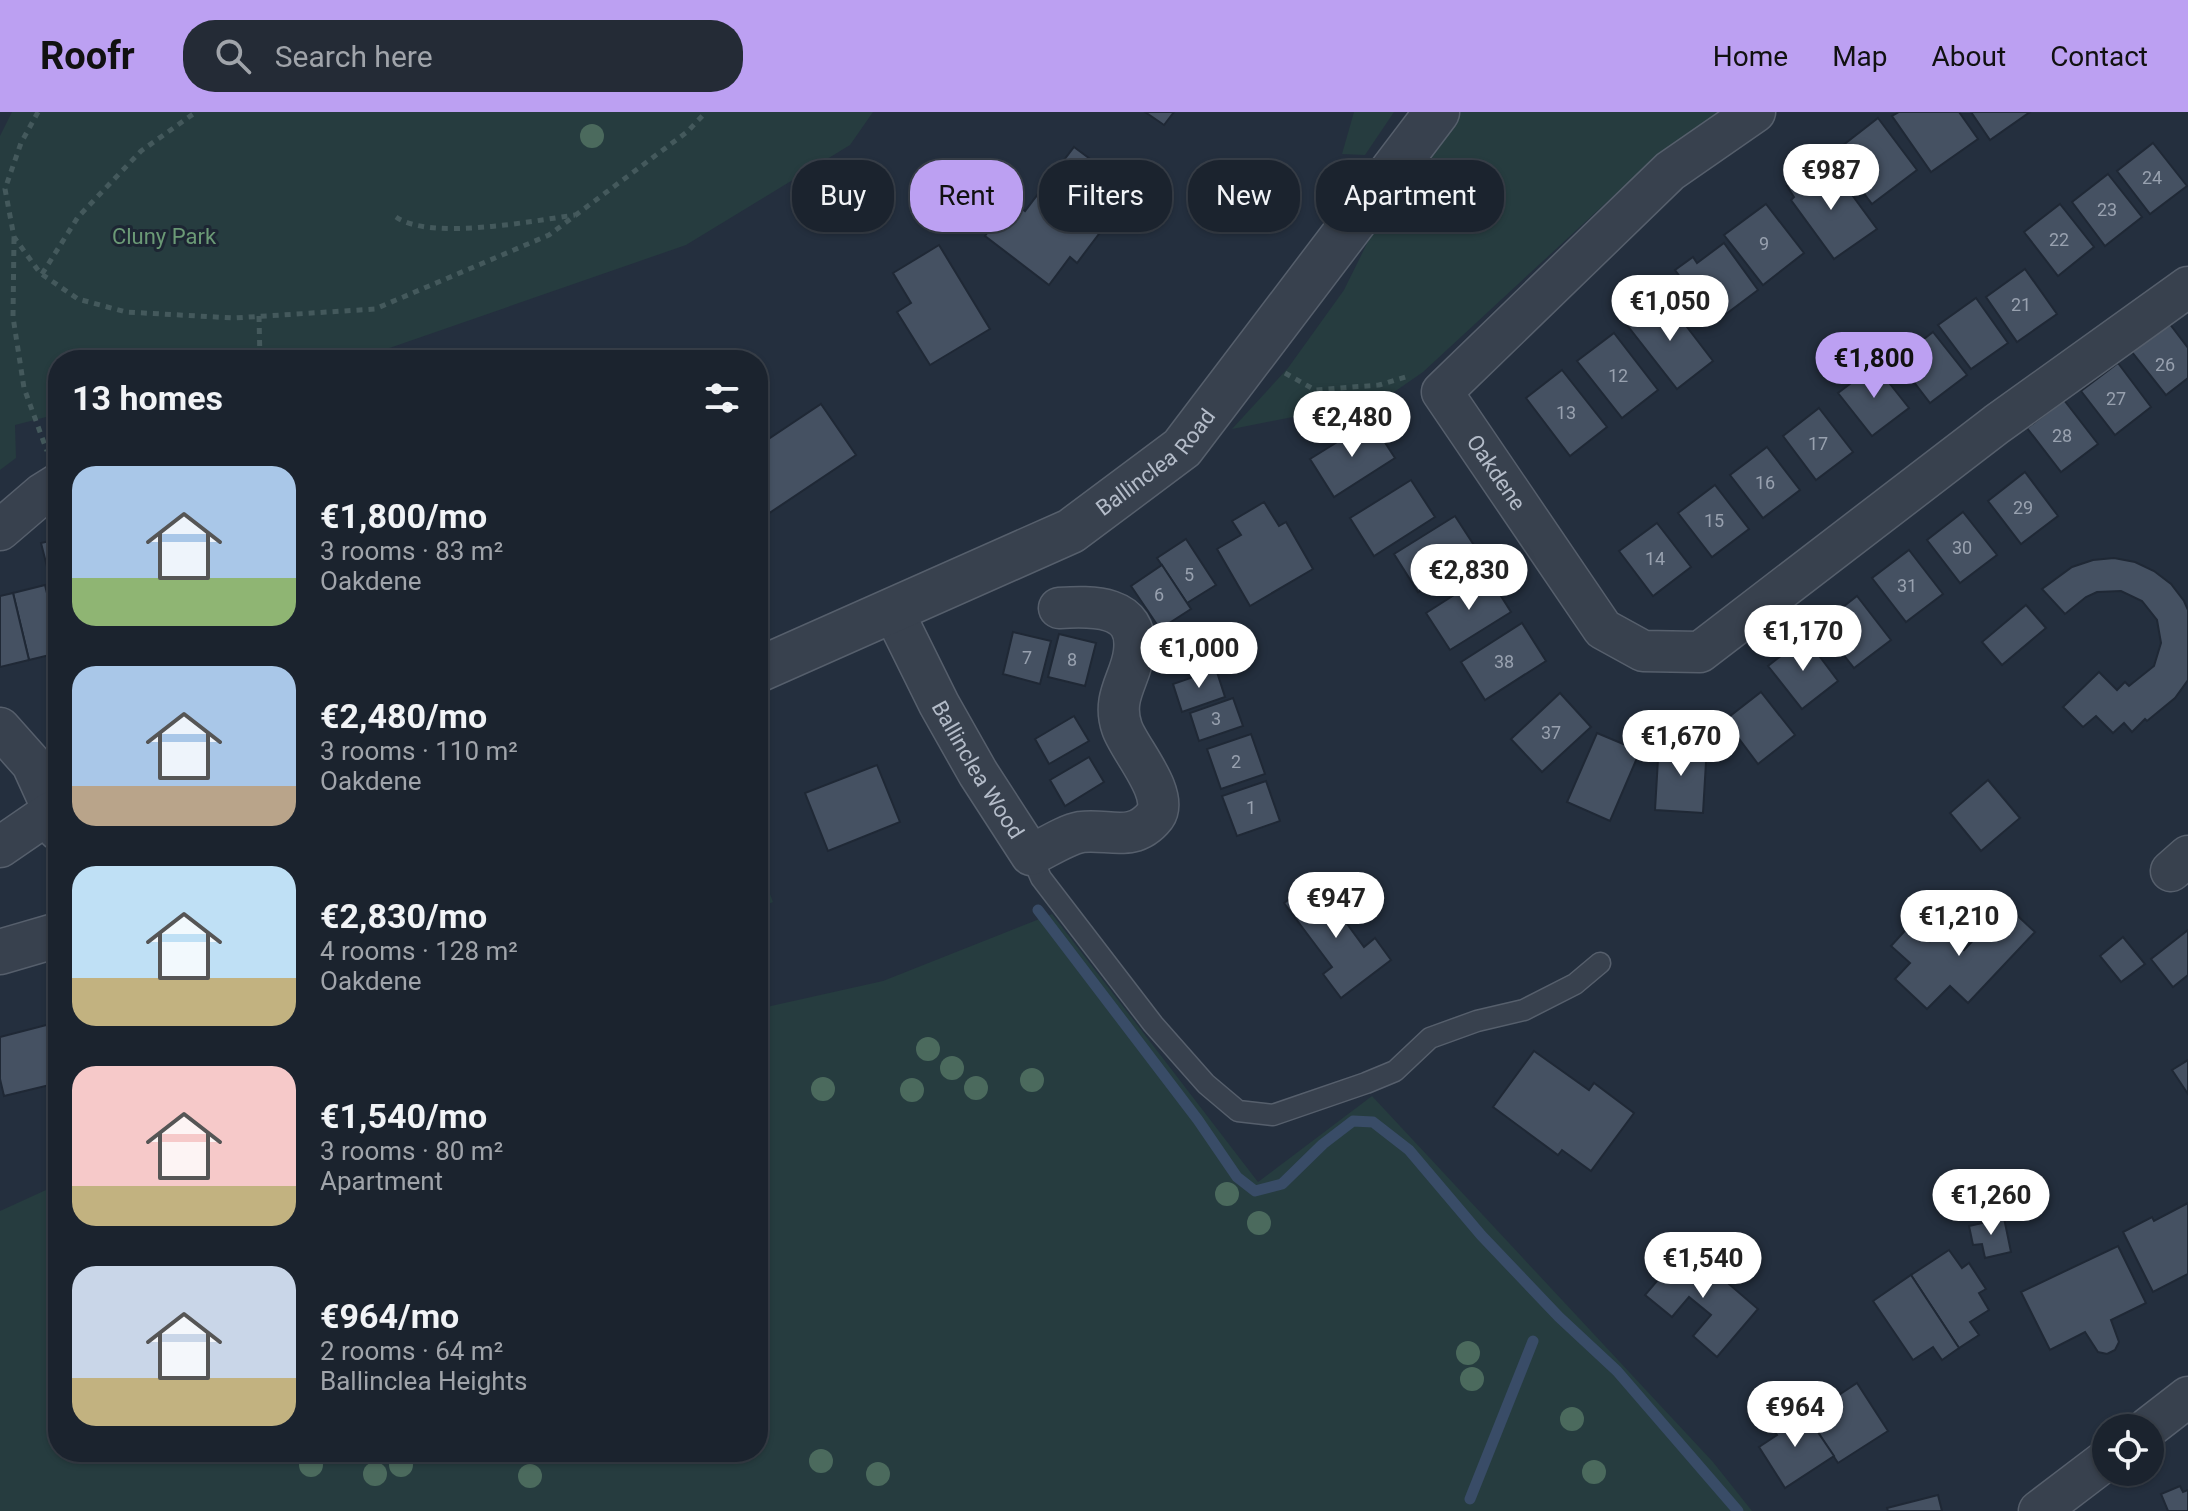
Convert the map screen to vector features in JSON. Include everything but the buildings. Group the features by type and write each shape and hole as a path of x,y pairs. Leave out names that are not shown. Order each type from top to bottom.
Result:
{"street":[{"name":"Ballinclea Road","path":"768,666 1071,531 1182,448 1437,112"},
{"path":"1442,392 1670,171 1755,112"},
{"name":"Oakdene","path":"1442,392 1603,629 1643,651 1700,652 1997,424 2188,287"},
{"path":"0,530 42,494 48,480"},
{"name":"Ballinclea Wood","path":"893,611 939,704 978,773 1031,855 1081,832 1118,835 1140,828 1154,816 1159,806 1156,790 1121,727 1118,698 1134,653 1134,636 1125,619 1110,610 1094,606 1059,608"},
{"path":"0,728 32,764 48,800"},
{"path":"0,847 48,824"},
{"path":"0,952 48,938"},
{"path":"2164,1416 2188,1397"},
{"path":"2039,1511 2092,1471"}],"lane":[{"path":"1031,855 1041,878 1153,1024 1206,1084 1238,1111 1273,1115 1366,1083 1395,1071 1430,1038 1477,1021 1524,1010 1575,984 1600,963"}],"path":[{"path":"38,112 21,143 5,189 14,237 15,331 24,388 48,455"},
{"path":"42,274 88,206 141,151 196,112"},
{"path":"14,237 42,274 78,299 126,312 234,318 375,309 549,235 687,132 706,112"},
{"path":"396,217 409,226 439,228 500,225 576,215"},
{"path":"259,316 260,350"},
{"path":"1252,356 1315,390 1379,385 1423,372 1442,392"}],"green space":[{"name":"Cluny Park","path":"12,112 873,112 850,145 825,160 792,160 792,180 686,245 384,350 48,350 48,417 15,425 16,458 0,470 0,136"},
{"path":"1354,112 1394,112 1365,155 1342,154"},
{"path":"1457,112 1721,112 1649,163 1423,372 1384,399 1232,429 1288,368 1344,290 1373,232 1504,232 1504,160 1419,160"},
{"path":"1052,914 1258,1182 1372,1096 1713,1462 1752,1511 0,1511 0,1211 48,1188 48,1462 768,1462 768,1007 883,981"}],"waterway":[{"path":"1038,910 1198,1120 1237,1177 1255,1191 1282,1184 1323,1144 1353,1121 1373,1122 1409,1150 1481,1235 1559,1317 1617,1371 1738,1511"},
{"path":"1470,1499 1533,1341"}]}
